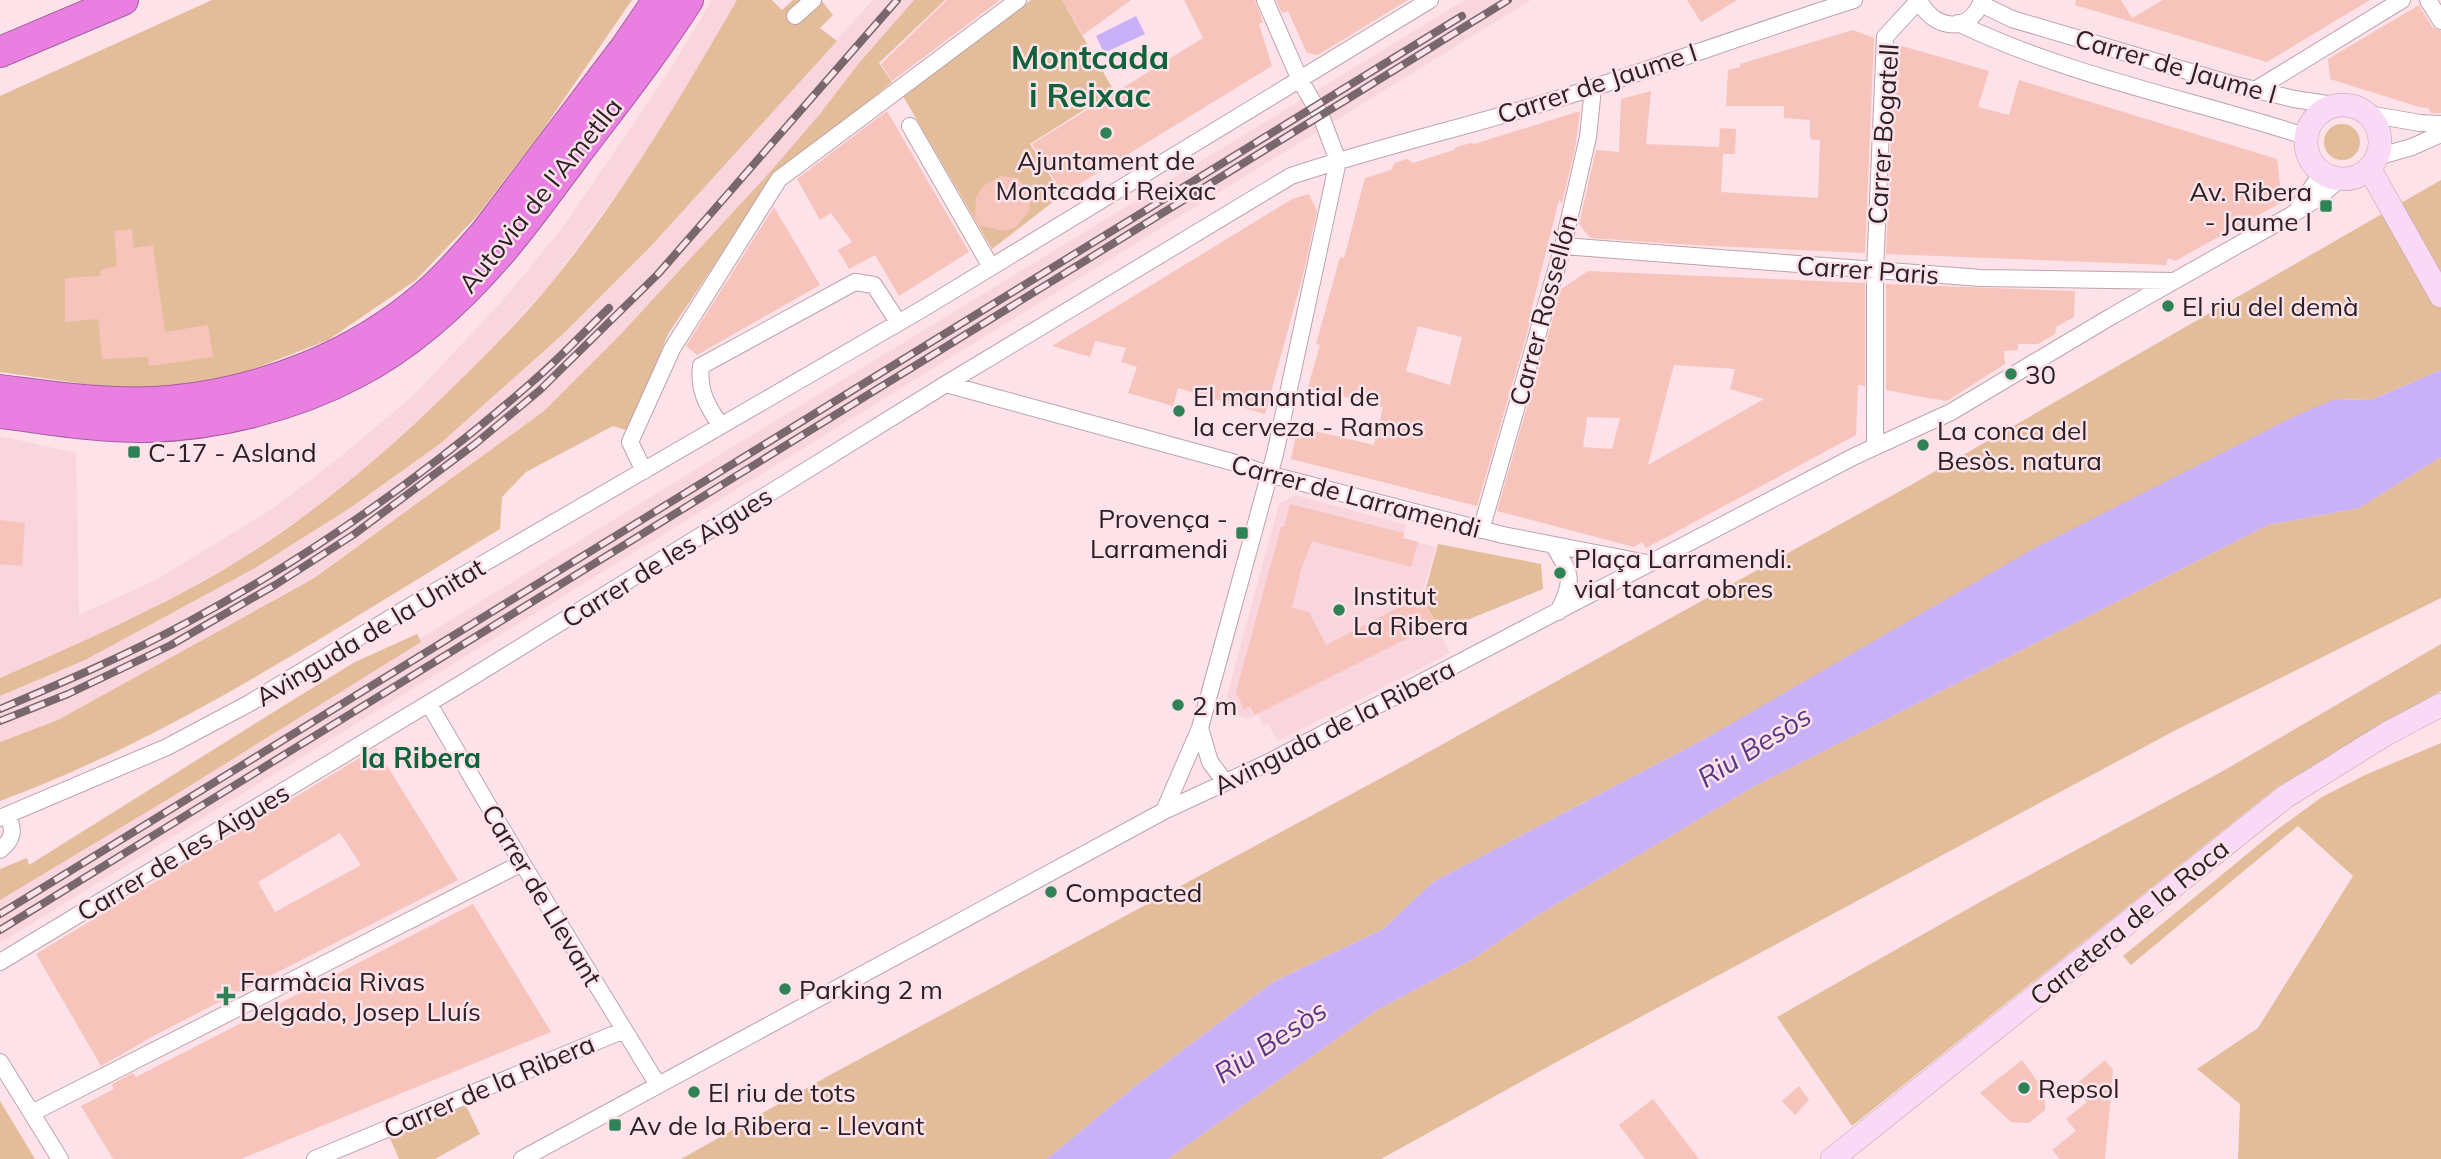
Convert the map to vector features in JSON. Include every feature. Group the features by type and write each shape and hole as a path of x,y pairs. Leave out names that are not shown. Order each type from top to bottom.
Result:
{"highway":[{"path":"0,52 123,0"},
{"name":"Autovia de l'Ametlla","path":"0,390 63,398 170,401 247,388 323,361 356,344 427,294 461,260 601,79 658,0"},
{"name":"Autovia de l'Ametlla","path":"0,413 117,426 186,424 265,408 309,394 357,373 432,320 498,255 625,90 688,0"}],"street":[{"path":"795,16 813,0"},
{"path":"643,471 630,442 672,349 779,179 1018,0"},
{"path":"1164,811 1200,728 1275,454 1338,160 1321,116 1300,80 1265,0"},
{"name":"Avinguda de la Unitat","path":"0,850 11,838 13,829 4,817 167,747 212,724 991,267 1430,0"},
{"name":"Carrer de Jaume I","path":"1338,160 1593,88 1854,0"},
{"name":"Carrer de Jaume I","path":"1919,0 1931,18 1946,24 1958,23 2000,44 2305,136"},
{"name":"Carrer Bogatell","path":"1875,447 1875,271 1885,37 1919,0"},
{"path":"2255,90 2402,0"},
{"path":"2428,0 2441,21"},
{"path":"1958,23 1973,15 1981,2"},
{"name":"Carrer de Jaume I","path":"1981,2 2012,19 2255,90 2334,105"},
{"name":"Carrer Rossellón","path":"1480,530 1563,246 1588,137 1593,88"},
{"path":"2441,124 2368,114 2352,105 2334,105 2320,111 2305,136 2311,163 2331,176 2350,179 2373,163 2441,134"},
{"path":"2368,114 2379,134 2373,163 2383,191 2441,296"},
{"path":"910,126 991,267"},
{"name":"Carrer de les Aigues","path":"0,962 429,704 946,384 1291,176 1338,160"},
{"name":"Avinguda de la Ribera","path":"522,1159 1164,811 1226,782 1875,447 1951,412 2293,214 2331,176"},
{"name":"Carrer Paris","path":"1563,246 1994,278 2174,281"},
{"path":"720,426 710,410 699,382 701,366 855,282 874,285 898,322"},
{"name":"Carrer de Larramendi","path":"946,384 1480,530 1647,563"},
{"path":"1554,546 1570,579 1558,612"},
{"name":"Carrer de Llevant","path":"429,704 522,863 658,1084"},
{"name":"Carretera de la Roca","path":"1832,1159 2285,797 2386,734 2441,705"},
{"path":"1200,728 1210,762 1226,782"},
{"path":"32,1113 522,863"},
{"name":"Carrer de la Ribera","path":"315,1159 624,1030"},
{"path":"0,1062 60,1159"}],"shaded area":[{"path":"212,0 632,0 540,134 477,216 416,280 328,340 243,373 149,393 0,372 0,96"},
{"path":"712,0 737,0 680,100 632,173 552,282 485,356 414,425 337,493 241,559 137,617 0,678 0,436 76,453 79,615 156,580 275,507 415,394 503,300 563,227 670,70"},
{"path":"737,0 772,0 782,10 793,0 821,0 833,15 820,28 837,41 652,245 563,334 441,443 353,506 255,568 85,660 0,696 0,678 153,608 269,541 376,459 426,413 515,324 578,249 650,145"},
{"path":"873,0 914,0 770,172 620,335 544,411 314,577 58,720 0,742 0,696 85,660 353,506 441,443 563,334 652,245"},
{"path":"914,0 945,0 879,63 892,82 771,180 668,334 629,431 613,426 526,472 502,497 500,529 256,677 130,744 0,801 0,742 58,720 314,578 544,411 620,335 770,172"},
{"path":"1031,0 1062,0 1114,91 1030,144 1062,195 992,249 903,96"},
{"path":"1465,0 1531,0 0,943 0,897"},
{"path":"2342,124 2355,129 2360,142 2355,155 2342,160 2329,155 2324,142 2329,129"},
{"path":"2441,180 2441,370 2371,400 2335,399 1433,882 1383,929 1273,982 1134,1087 1047,1159 681,1159 830,1075 1396,770 1911,485"},
{"path":"2441,457 2441,598 2174,731 1381,1159 1168,1159 1377,1010 1473,959 1538,915 1753,787 2268,525 2359,508"},
{"name":"Institut La Ribera","path":"1295,495 1406,525 1403,538 1436,547 1421,596 1450,653 1278,741 1268,724 1263,725 1258,714 1248,719 1223,710 1279,504"},
{"path":"1438,544 1541,564 1543,589 1440,631 1423,599"},
{"path":"417,634 421,642 0,900 0,869 27,858 29,865 355,662"},
{"path":"2441,644 2441,691 2279,786 1852,1126 1777,1017 1987,898 2223,771"},
{"path":"2441,743 2441,1159 2238,1159 2240,1104 2197,1069 2258,1028 2353,876 2298,826 2131,965 2123,956 2274,832 2322,797 2365,775"},
{"path":"0,1101 35,1159 0,1159"},
{"path":"466,1106 480,1134 435,1159 399,1159 389,1136"}],"water":[{"path":"1136,16 1145,34 1104,53 1096,36"},
{"name":"Riu Besòs","path":"2441,370 2441,457 2359,508 2268,525 1753,787 1538,915 1473,959 1377,1010 1168,1159 1047,1159 1134,1087 1273,982 1383,929 1433,882 1710,736 2031,550 2295,416 2335,399 2371,400"}],"building":[{"path":"947,0 1000,0 892,81 881,64"},
{"path":"1062,0 1131,0 1083,35"},
{"path":"1184,0 1255,0 1263,22 1259,24 1272,66 1063,194 1032,144 1203,38"},
{"path":"1276,0 1408,0 1318,55 1307,53 1288,11 1282,13"},
{"path":"1687,0 1737,0 1701,22"},
{"path":"2076,0 2121,0 2132,18 2163,0 2370,0 2267,62 2075,5"},
{"path":"2419,5 2432,27 2441,31 2441,113 2431,113 2428,108 2330,79 2328,59"},
{"path":"1853,30 1874,38 1865,253 1590,238 1579,224 1596,150 1619,152 1621,99 1651,91 1646,144 1719,147 1720,128 1736,129 1735,154 1723,154 1721,192 1818,198 1820,140 1812,140 1810,137 1810,120 1784,118 1784,106 1726,106 1728,70"},
{"path":"1895,44 1989,71 1978,107 2009,115 2019,80 2277,159 2282,202 2175,261 2168,258 2166,265 1886,254"},
{"path":"887,111 969,252 899,296 875,255 849,269 838,250 852,242 831,213 820,220 797,179"},
{"path":"1580,111 1575,149 1562,203 1559,200 1531,311 1534,309 1477,506 1291,459 1298,427 1374,445 1383,407 1308,387 1320,345 1316,344 1340,257 1344,258 1365,178 1391,170 1395,163 1407,159 1413,163 1454,150 1456,147 1474,144","holes":["1418,326 1462,337 1450,385 1406,371"]},
{"path":"1001,176 1018,178 1031,196 1029,211 1016,227 1003,231 979,225 975,217 976,198 983,186"},
{"path":"1309,194 1317,211 1304,271 1265,414 1178,388 1173,406 1128,393 1137,367 1121,362 1126,348 1095,341 1090,357 1052,346 1292,199"},
{"path":"774,207 820,285 697,355 686,346"},
{"path":"132,229 134,248 153,245 165,332 208,325 213,357 149,366 148,357 102,359 98,319 65,322 65,278 100,276 101,270 117,266 114,231"},
{"path":"1588,271 1865,283 1865,386 1858,385 1856,435 1646,548 1642,542 1634,547 1497,511 1561,289","holes":["1674,365 1735,369 1730,389 1764,399 1648,465","1587,417 1620,418 1612,449 1583,447"]},
{"path":"1886,284 2075,291 2074,317 2056,327 2055,334 2038,344 2018,344 2018,350 2004,351 2005,364 1947,401 1917,396 1886,390"},
{"path":"1290,504 1404,533 1403,538 1418,542 1411,567 1312,541 1301,570 1292,608 1309,612 1326,645 1421,596 1436,624 1255,715 1250,706 1244,710 1236,692 1281,527 1284,527"},
{"path":"0,520 25,523 22,566 0,564"},
{"path":"376,748 458,880 157,1034 101,1066 36,954","holes":["340,833 361,865 275,912 258,882"]},
{"path":"473,904 551,1032 241,1159 113,1159 81,1106 114,1089 112,1084 133,1073 136,1077"},
{"path":"2022,1060 2045,1092 2045,1110 2029,1123 2011,1122 1980,1093"},
{"path":"2105,1060 2113,1070 2105,1159 2060,1159 2052,1150 2076,1131 2066,1119 2087,1102 2074,1086"},
{"path":"1799,1086 1809,1100 1795,1115 1782,1101"},
{"path":"1653,1099 1699,1159 1645,1159 1619,1125"}],"railway":[{"path":"0,721 68,694 171,645 275,585 353,535 475,444 540,390 658,274 897,0"},
{"path":"0,930 1508,0"},
{"path":"0,914 1462,16"},
{"path":"0,709 165,634 279,570 367,512 451,449 552,364 609,308"}],"place":[{"name":"Ajuntament de Montcada i Reixac","path":"1106,133"},
{"name":"Av. Ribera - Jaume I","path":"2326,206"},
{"name":"El riu del demà","path":"2168,306"},
{"name":"30","path":"2011,374"},
{"name":"El manantial de la cerveza - Ramos","path":"1179,411"},
{"name":"La conca del Besòs. natura","path":"1923,445"},
{"name":"C-17 - Asland","path":"134,452"},
{"name":"Provença - Larramendi","path":"1242,533"},
{"name":"Plaça Larramendi. vial tancat obres","path":"1560,573"},
{"name":"Institut La Ribera","path":"1339,610"},
{"name":"2 m","path":"1178,705"},
{"name":"Compacted","path":"1051,892"},
{"name":"Parking 2 m","path":"785,989"},
{"name":"Farmàcia Rivas Delgado, Josep Lluís","path":"226,996"},
{"name":"Repsol","path":"2024,1088"},
{"name":"El riu de tots","path":"694,1092"},
{"name":"Av de la Ribera - Llevant","path":"615,1125"}],"district":[{"name":"Montcada i Reixac","path":"1090,75"},
{"name":"la Ribera","path":"421,757"}]}
